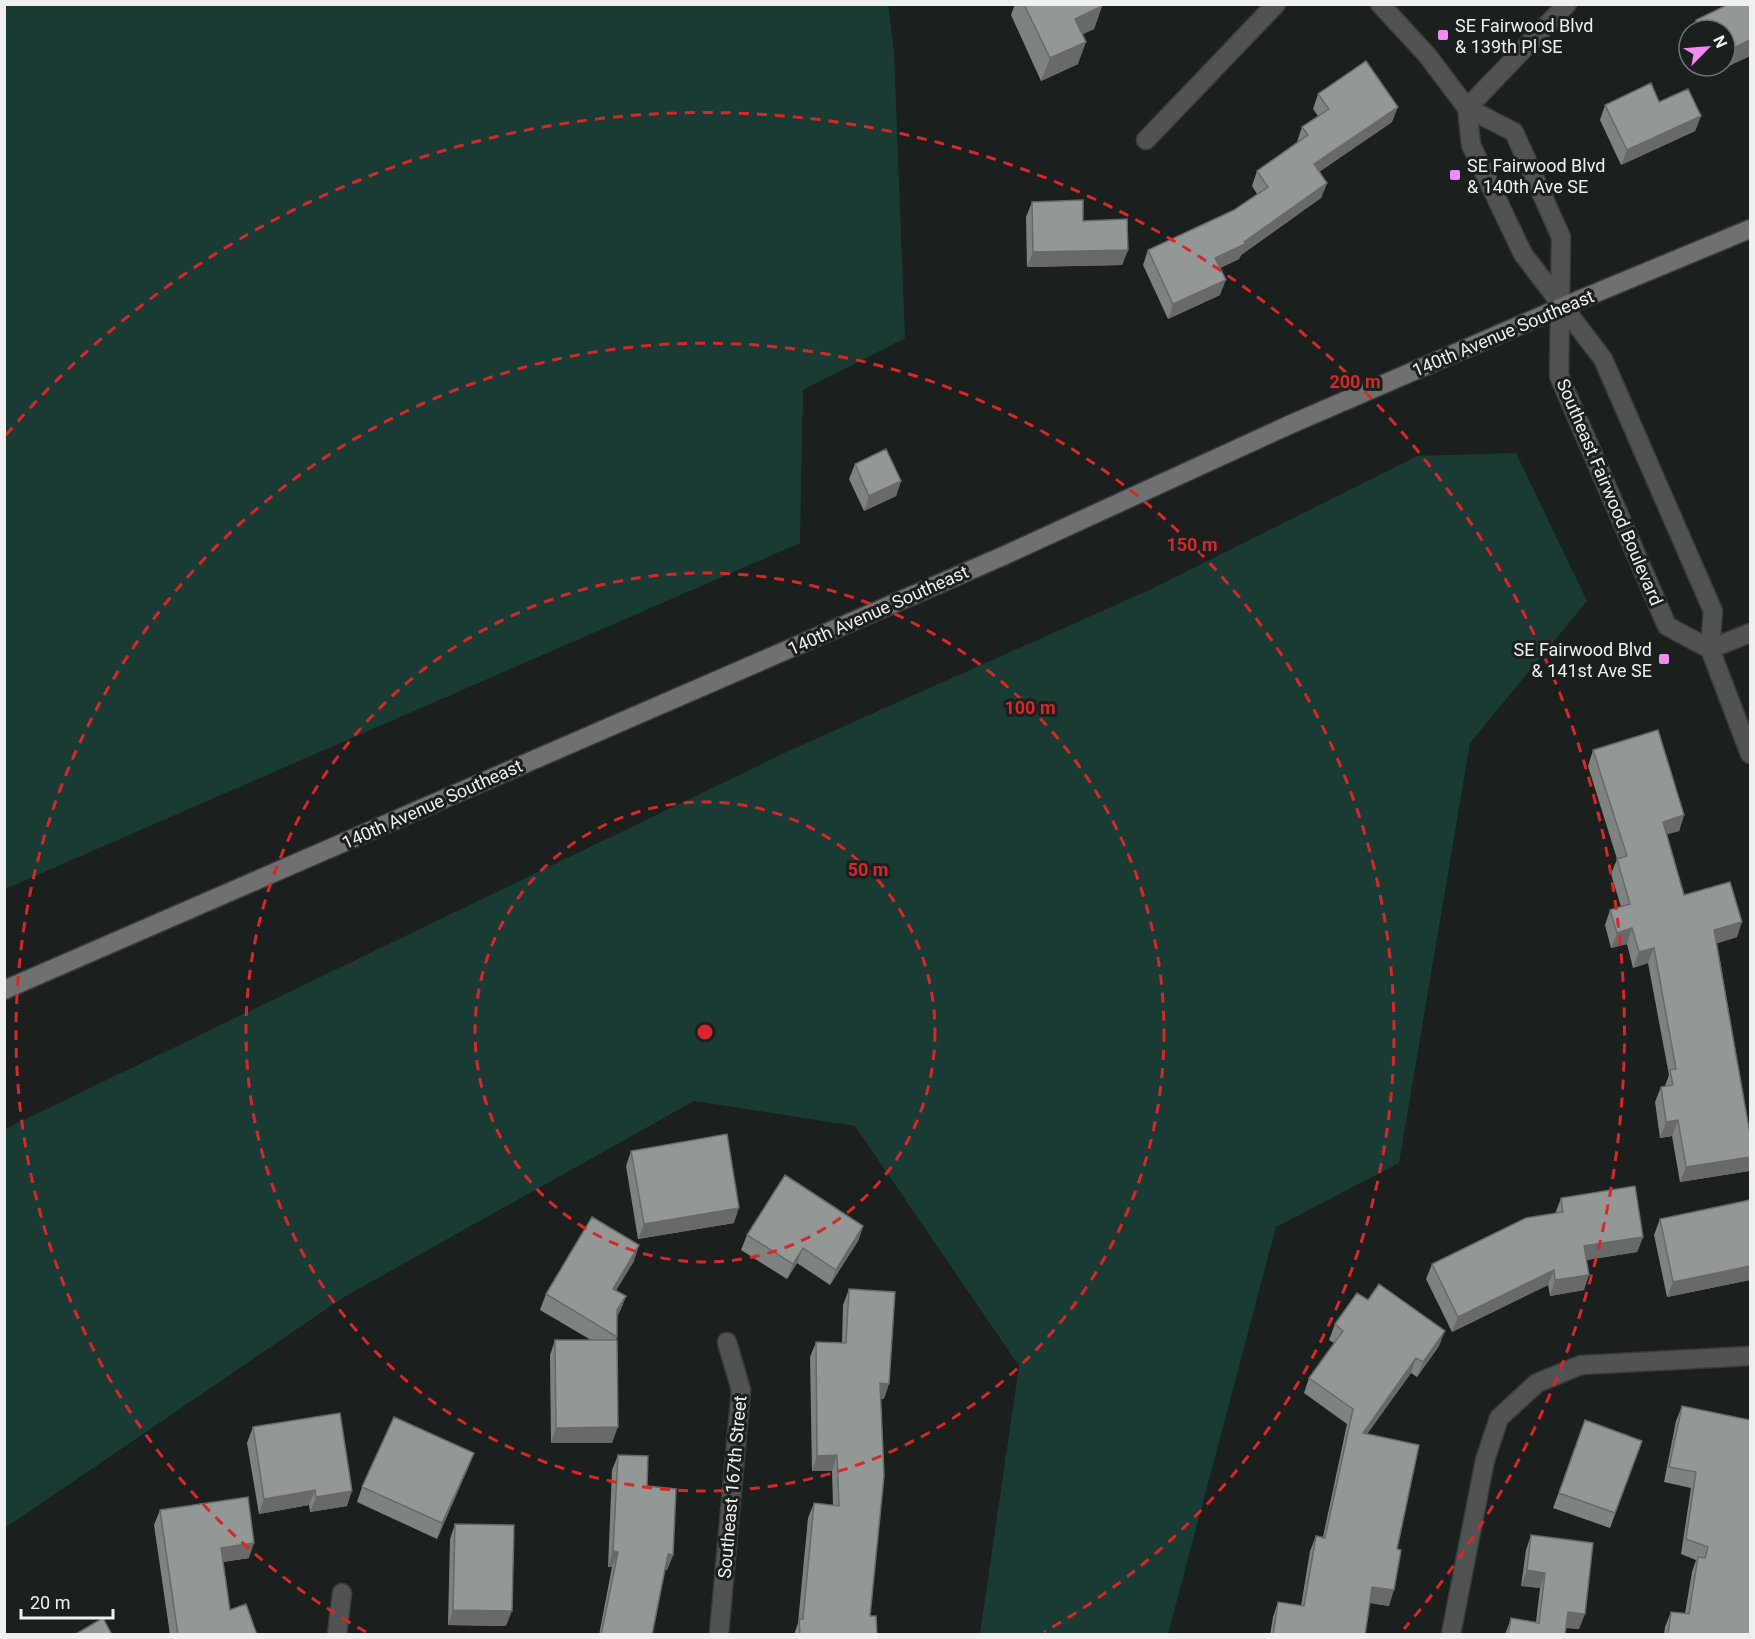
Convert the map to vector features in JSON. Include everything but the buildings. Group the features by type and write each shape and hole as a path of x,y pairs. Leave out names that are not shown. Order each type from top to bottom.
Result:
{"main road":[{"name":"140th Avenue Southeast","path":"4,990 1003,556 1289,425 1750,229"}],"street":[{"path":"1146,140 1276,4"},
{"name":"Southeast Fairwood Boulevard","path":"1380,4 1427,55 1467,108 1514,132 1561,237 1562,307 1559,376 1667,626 1710,649"},
{"path":"1467,108 1567,4"},
{"name":"Southeast Fairwood Boulevard","path":"1467,108 1472,145 1518,244 1562,307 1603,359 1713,611 1710,649 1750,754"},
{"path":"1710,649 1750,633"},
{"name":"Southeast 167th Street","path":"719,1635 741,1390 727,1342"},
{"path":"1451,1635 1485,1460 1499,1418 1537,1383 1581,1365 1750,1356"},
{"path":"337,1635 342,1593"}],"green space":[{"path":"5,4 888,5 894,52 905,338 803,390 800,543 5,889"},
{"path":"1516,453 1587,601 1470,743 1399,1163 1276,1227 1168,1634 980,1634 1019,1366 855,1126 694,1101 344,1297 5,1528 5,1129 793,749 1149,590 1417,456"}],"place":[{"name":"SE Fairwood Blvd & 139th Pl SE","path":"1443,35"},
{"name":"SE Fairwood Blvd & 140th Ave SE","path":"1455,175"},
{"name":"SE Fairwood Blvd & 141st Ave SE","path":"1664,659"}]}
